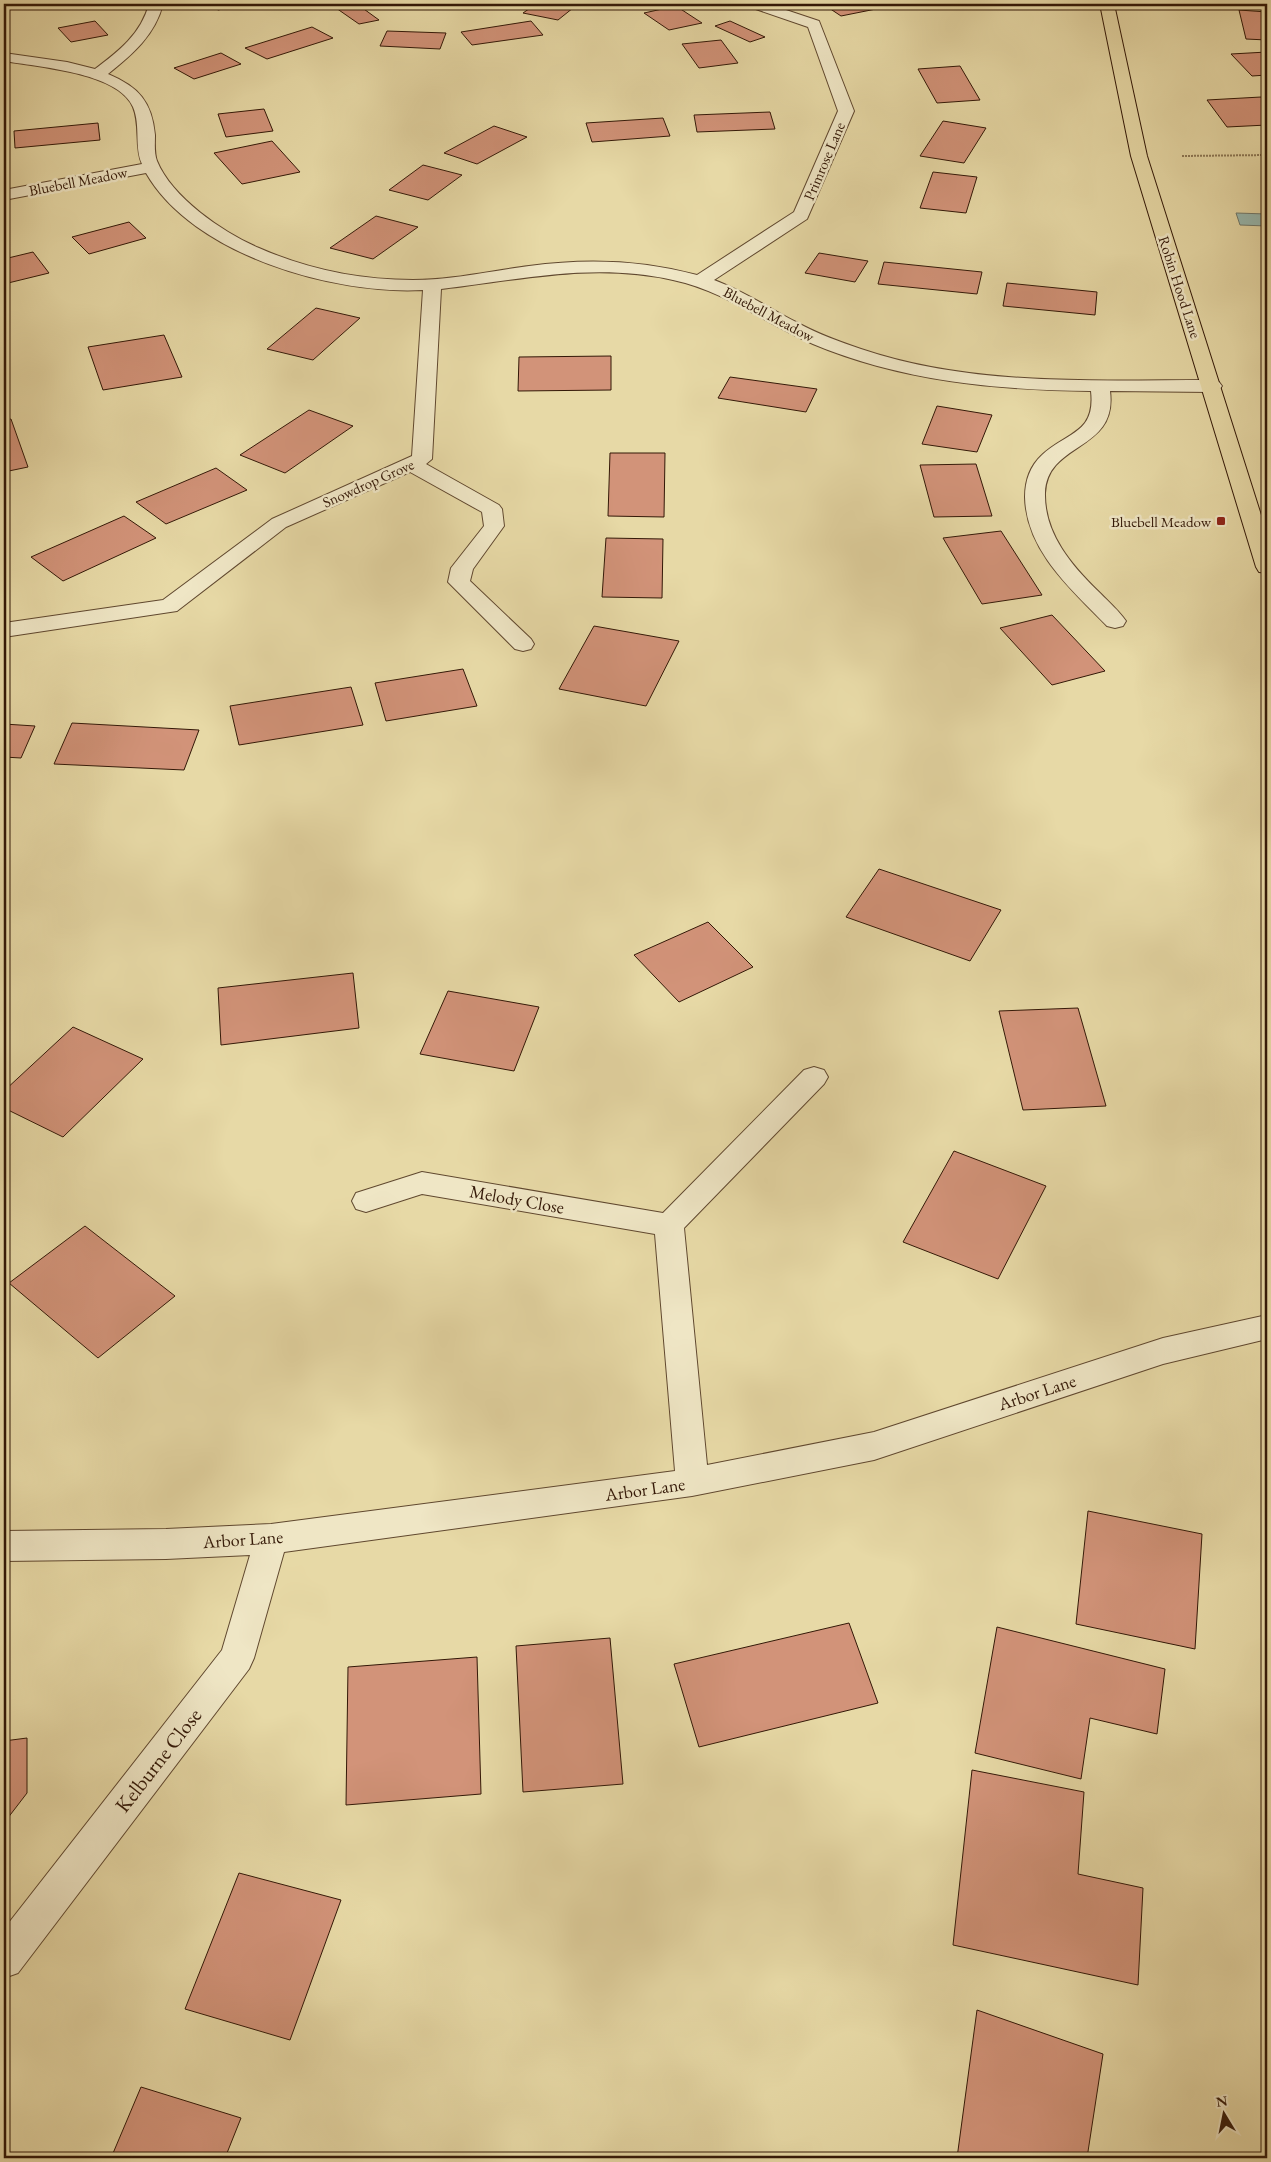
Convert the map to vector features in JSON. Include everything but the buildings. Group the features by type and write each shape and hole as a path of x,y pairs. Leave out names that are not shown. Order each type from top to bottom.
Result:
{"main road":[{"name":"Robin Hood Lane","path":"1107,4 1139,156 1267,567"}],"street":[{"path":"98,74 133,47 153,17 156,4"},
{"path":"388,4 397,4"},
{"name":"Primrose Lane","path":"700,281 801,214 846,111 814,24 756,4"},
{"name":"Bluebell Meadow","path":"4,57 98,74 129,90 142,107 146,129 147,158 151,167 170,193 209,226 229,240 252,252 332,277 383,283 432,284 511,272 589,266 622,267 665,273 700,281 742,298 793,328 826,343 904,367 941,375 976,379 1100,385 1212,386"},
{"name":"Bluebell Meadow","path":"4,195 151,167"},
{"name":"Snowdrop Grove","path":"4,630 169,606 279,523 422,459 432,284"},
{"path":"1100,385 1102,412 1093,428 1049,459 1036,476 1033,504 1037,522 1068,574 1115,621"},
{"path":"411,464 492,509 494,526 462,568 459,582 522,644"},
{"path":"692,1482 669,1225 814,1077"},
{"name":"Melody Close","path":"366,1201 422,1183 669,1225"},
{"name":"Arbor Lane","path":"4,1546 166,1544 271,1539 526,1506 692,1482 874,1446 1163,1351 1267,1327"},
{"name":"Kelburne Close","path":"4,1959 237,1658 271,1539"}],"path":[{"path":"1139,156 1267,156"}],"water":[{"path":"1236,213 1267,214 1267,226 1240,225"}],"place":[{"name":"Bluebell Meadow","path":"1221,521"}]}
